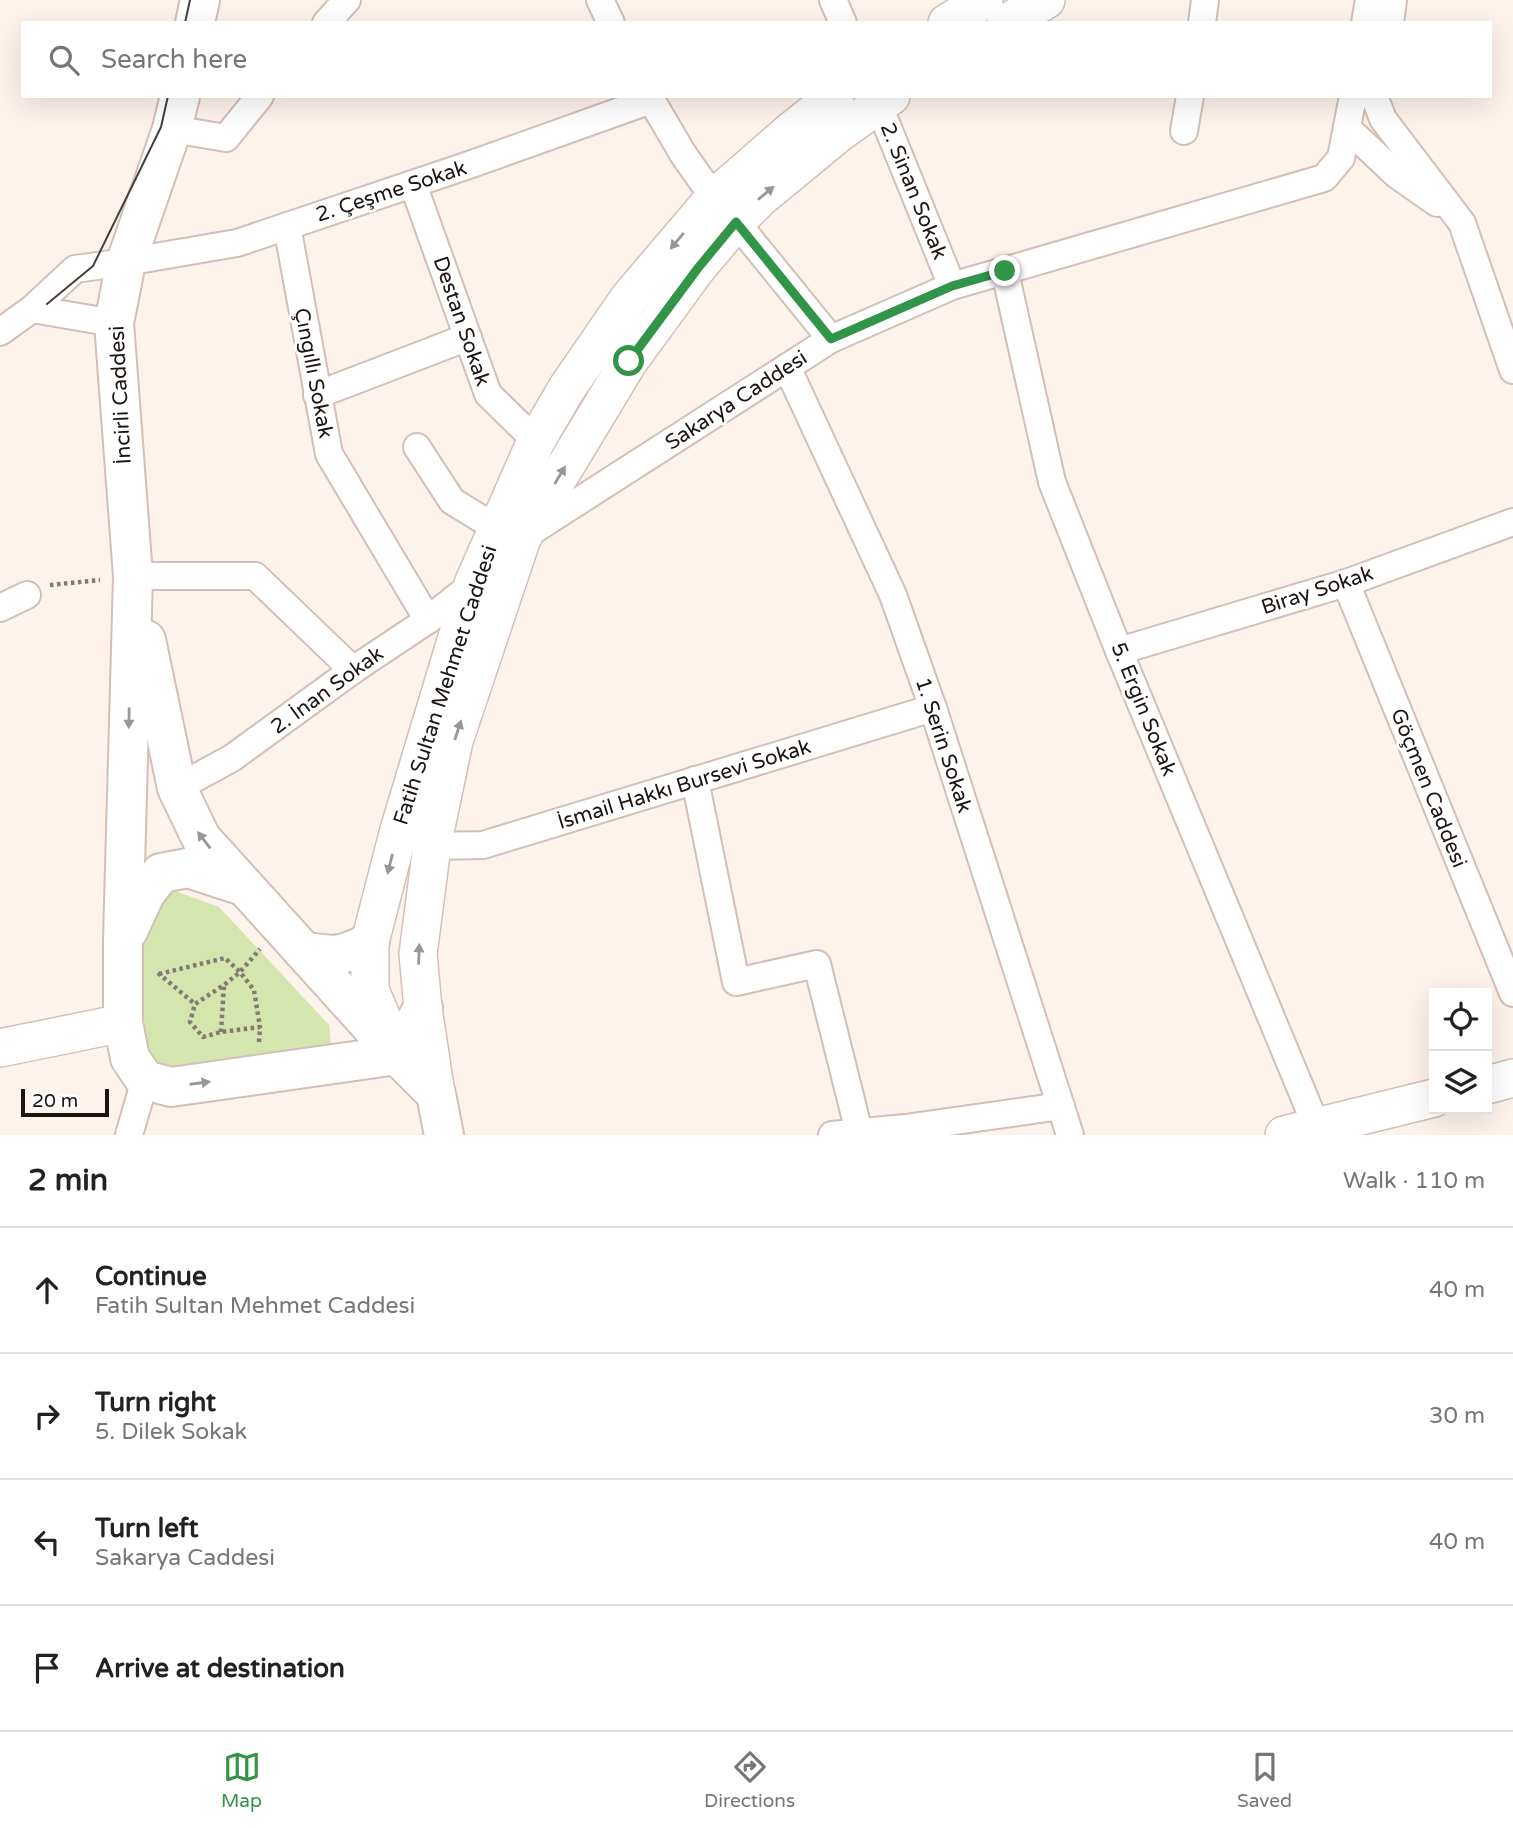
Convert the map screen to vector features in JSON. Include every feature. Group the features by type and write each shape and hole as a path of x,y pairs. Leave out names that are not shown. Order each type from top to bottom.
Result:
{"main road":[{"path":"195,21 200,0"},
{"path":"950,21 985,0"},
{"path":"1009,21 1046,0"},
{"name":"Fatih Sultan Mehmet Caddesi","path":"436,1094 418,954 432,846 454,741 536,441 567,388 629,298 725,210 791,131 832,98"},
{"name":"Fatih Sultan Mehmet Caddesi","path":"397,1055 370,990 370,942 399,830 473,584 629,361 698,268 725,210 760,198 882,99"},
{"name":"İncirli Caddesi","path":"133,576 114,323 126,262 176,113"},
{"path":"133,576 177,788 201,838 397,1055 436,1094 444,1135"},
{"path":"133,576 135,962"},
{"path":"245,886 188,868 161,873 145,894 123,1023 130,1058 145,1080 171,1087 397,1055"},
{"path":"303,951 328,956 348,953 370,942"},
{"path":"397,1055 423,1008"},
{"path":"0,1048 123,1023"},
{"path":"1492,1084 1513,1078"},
{"path":"1306,1132 1429,1099"}],"street":[{"path":"328,21 347,0"},
{"path":"600,0 610,21"},
{"path":"833,0 842,21"},
{"path":"1202,21 1205,0"},
{"path":"1365,21 1369,0"},
{"path":"1390,21 1393,0"},
{"path":"176,113 226,138 258,98"},
{"path":"650,98 683,154 725,210 831,339"},
{"name":"2. Çeşme Sokak","path":"2,325 32,309 75,269 237,243 414,184 650,98"},
{"path":"1184,131 1189,98"},
{"path":"1353,98 1347,128 1397,175 1462,223"},
{"path":"1375,98 1383,119 1462,223 1513,370"},
{"name":"2. Sinan Sokak","path":"882,99 952,286"},
{"name":"Sakarya Caddesi","path":"509,533 831,339 952,286 1324,178 1341,158 1347,128"},
{"name":"Destan Sokak","path":"414,184 488,394 536,441"},
{"name":"Çıngıllı Sokak","path":"287,226 329,454 428,620"},
{"name":"5. Ergin Sokak","path":"1005,271 1052,482 1306,1132"},
{"path":"32,309 114,323"},
{"path":"317,395 468,337"},
{"name":"1. Serin Sokak","path":"787,367 893,595 933,708 1070,1135"},
{"path":"417,447 452,501 509,533"},
{"name":"Biray Sokak","path":"1119,651 1346,583 1513,522"},
{"path":"133,576 255,576 353,670"},
{"name":"Göçmen Caddesi","path":"1346,583 1513,993"},
{"name":"2. İnan Sokak","path":"177,788 232,758 353,670 428,620 473,584"},
{"path":"0,608 27,594"},
{"name":"İsmail Hakkı Bursevi Sokak","path":"432,846 483,845 933,708"},
{"path":"695,780 736,982 817,964 859,1132"},
{"path":"129,1135 145,1080"},
{"path":"832,1135 906,1131 1061,1106"}],"path":[{"path":"27,594 49,585 133,576"},
{"path":"260,949 240,972 195,1004 190,1022 202,1037 260,1027"},
{"path":"135,962 225,958 254,990 260,1027 258,1074"},
{"path":"135,962 195,1004"},
{"path":"221,1032 224,985"}],"green space":[{"path":"167,888 219,907 329,1025 332,1054 177,1075 158,1065 137,1040 132,930"}],"tram line":[{"path":"185,21 190,0"},
{"path":"47,304 93,266 161,127 168,98"}],"route":[{"path":"629,361 736,222 831,339 952,286 1005,271"}]}
